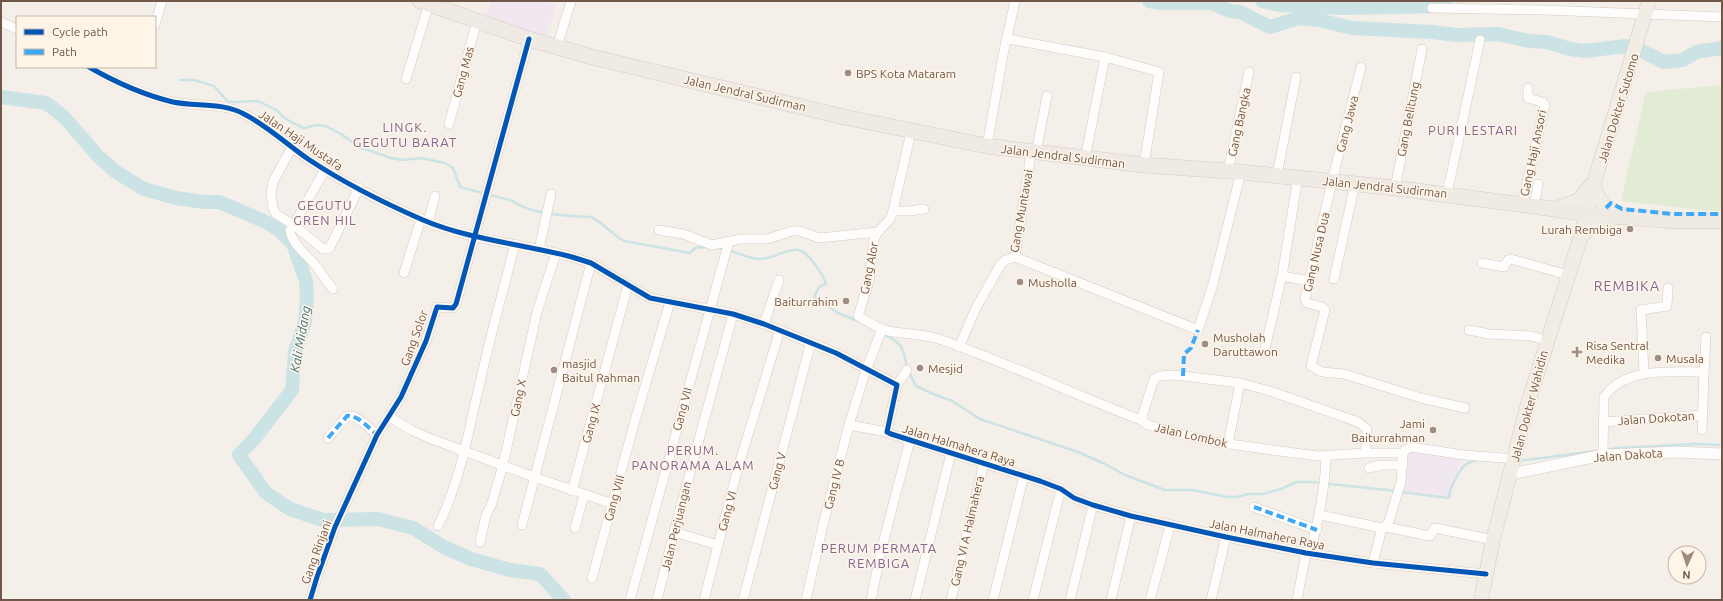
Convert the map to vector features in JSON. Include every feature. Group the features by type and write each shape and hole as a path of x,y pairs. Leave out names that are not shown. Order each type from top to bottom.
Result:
{"highway":[{"name":"Jalan Jendral Sudirman","path":"424,3 529,39 592,57 911,132 987,146 1085,159 1277,175 1395,188 1554,208 1586,214 1676,221 1722,221"}],"main road":[{"name":"Jalan Dokter Sutomo","path":"1586,214 1647,8"},
{"path":"1554,208 1579,200 1595,183"},
{"path":"1595,183 1600,201 1606,208 1618,217"},
{"name":"Jalan Dokter Wahidin","path":"1481,600 1493,540 1513,467 1528,403 1581,236 1586,214"},
{"path":"1581,236 1592,228 1618,217"}],"street":[{"path":"156,22 162,1"},
{"path":"557,47 571,1"},
{"path":"987,146 1003,55 1008,40 1015,1"},
{"path":"406,79 424,3"},
{"path":"1432,8 1473,5 1647,8 1722,18"},
{"name":"Gang Mas","path":"449,124 477,21"},
{"path":"1,22 16,29"},
{"name":"Gang Solor","path":"343,512 377,435 401,397 416,365 437,307 453,308 456,304 476,236 486,194 529,39"},
{"path":"1008,40 1105,57 1159,72 1144,165"},
{"path":"1447,194 1480,40"},
{"name":"Gang Belitung","path":"1395,188 1422,49"},
{"path":"1085,159 1105,57"},
{"name":"Gang Jawa","path":"1332,181 1362,67"},
{"name":"Jalan Haji Mustafa","path":"92,68 106,77 140,91 174,102 220,106 235,110 249,117 325,170 359,188 425,220 452,231 476,236"},
{"name":"Gang Bangka","path":"1015,257 1198,330 1213,284 1234,171 1249,72"},
{"path":"1277,175 1296,77"},
{"name":"Gang Haji Ansori","path":"1528,88 1528,98 1542,102 1544,105 1528,205"},
{"name":"Gang Muntawai","path":"959,347 976,308 1001,264 1006,260 1015,257 1033,153 1047,96"},
{"name":"Gang Alor","path":"881,332 858,316 869,280 874,239 878,232 888,222 893,211 911,132"},
{"path":"292,148 273,182 271,194 273,208 276,214 294,225 322,249 328,249 359,188"},
{"path":"325,170 290,231 291,236 333,289"},
{"path":"1264,353 1282,276 1298,177"},
{"name":"Gang Nusa Dua","path":"1332,181 1305,301 1307,303 1322,307 1325,310 1311,364 1313,368 1327,374 1347,375 1421,398 1465,408"},
{"path":"1334,279 1355,184"},
{"name":"Gang Haji Ansori","path":"1528,205 1538,184"},
{"path":"539,249 551,194"},
{"path":"404,273 435,196"},
{"path":"893,211 924,209"},
{"path":"659,230 683,234 712,245 727,246 741,239 767,239 792,231 800,231 818,238 878,232"},
{"path":"476,236 539,249 591,263 643,295 670,302 733,314 764,324 811,342 897,385"},
{"path":"438,526 454,488 465,450 481,375 515,244"},
{"name":"Gang VII","path":"630,600 727,246"},
{"name":"Gang X","path":"480,542 486,515 491,506 503,465 537,312 556,253"},
{"path":"1482,263 1504,268 1508,260 1511,259 1568,275"},
{"path":"522,525 591,263"},
{"path":"1282,276 1309,281"},
{"path":"764,324 779,280"},
{"name":"Gang IX","path":"572,491 628,285"},
{"path":"1644,373 1641,310 1667,306 1668,288"},
{"name":"Gang VIII","path":"592,578 636,417 670,302"},
{"name":"Jalan Perjuangan","path":"657,600 733,314"},
{"name":"Gang VI","path":"704,600 748,436 780,330"},
{"path":"1469,330 1489,334 1531,336 1548,341"},
{"path":"866,370 881,332"},
{"name":"Jalan Lombok","path":"881,332 923,335 959,347 1141,420 1148,425 1178,434 1228,444 1326,457 1365,453 1404,453 1407,448 1415,447 1464,455 1513,467"},
{"path":"1704,372 1706,337"},
{"name":"Gang V","path":"743,600 811,342"},
{"name":"Gang IV B","path":"806,600 823,525 849,424 866,370"},
{"name":"Jalan Halmahera Raya","path":"906,370 897,385 887,432 984,462 1061,489 1074,498 1093,506 1170,526 1308,553 1374,562 1486,574"},
{"name":"Jalan Dokotan","path":"1602,452 1603,399 1615,386 1624,380 1644,373 1704,372 1702,415 1603,422"},
{"path":"1141,420 1154,379 1159,376 1175,375 1240,383 1270,391 1358,422 1366,429 1367,438 1365,453"},
{"path":"1228,444 1240,383"},
{"path":"1702,415 1702,430"},
{"path":"328,438 347,416 355,418 377,435"},
{"path":"389,417 413,431 534,478 613,504"},
{"path":"849,424 887,432"},
{"path":"872,600 881,551 910,440"},
{"name":"Jalan Dakota","path":"1513,467 1602,452 1677,452 1722,454"},
{"path":"915,600 952,453"},
{"path":"1374,562 1384,527 1401,482 1404,453"},
{"path":"1297,600 1308,553 1317,530 1325,482 1326,457"},
{"name":"Gang VI A Halmahera","path":"951,600 984,462"},
{"path":"1369,468 1382,465 1403,465"},
{"path":"993,600 1024,476"},
{"path":"1033,600 1061,489"},
{"path":"575,528 584,495"},
{"path":"1070,600 1093,506"},
{"path":"1254,507 1317,530"},
{"name":"Gang Rinjani","path":"310,600 335,527 343,512"},
{"path":"1320,515 1430,536 1435,528 1493,540"},
{"path":"1111,600 1131,516"},
{"path":"1150,600 1170,526"},
{"path":"674,532 718,545"},
{"path":"1211,600 1226,537"}],"shaded area":[{"path":"491,1 546,1 557,5 546,36 486,17"},
{"path":"1413,444 1462,453 1451,496 1401,493 1405,455"}],"green space":[{"path":"1722,85 1722,211 1621,201 1646,92"}],"waterway":[{"path":"1149,1 1160,3 1212,3 1230,11 1240,12 1270,27 1299,18 1319,20 1352,28 1432,32 1456,35 1498,34 1529,41 1547,42 1570,49 1585,51 1626,46 1640,50 1664,62 1683,60 1696,52 1722,48"},
{"path":"1262,1 1280,5 1342,8 1446,6"},
{"path":"180,80 194,80 214,86 227,101 258,101 278,111 283,117 304,128 317,125 326,126 341,134 359,147 391,158 402,160 421,158 445,163 453,168 460,187 513,201 521,206 540,212 591,217 600,222 624,241 690,253 695,248 706,247"},
{"name":"Kali Midang","path":"1,97 46,103 64,117 98,156 116,172 144,189 176,198 204,202 219,202 264,221 279,230 293,244 306,281 307,298 305,322 295,352 292,390 255,438 239,455 266,493 290,509 323,520 378,519 413,528 444,547 471,559 510,570 540,574 564,600"},
{"path":"719,248 755,259 769,258 789,250 801,251 814,263 823,276 826,284 819,287 814,297 838,313 858,321"},
{"path":"885,335 896,341 902,348 907,368"},
{"path":"909,372 916,386 952,401 980,419 1078,452 1125,475 1165,490 1192,490 1227,497 1237,497 1248,494 1263,494 1281,489 1297,482 1312,482 1396,491"},
{"path":"1518,461 1619,448 1695,444 1722,445"},
{"path":"1401,492 1449,498 1452,487 1461,469 1466,464 1479,460"}],"marked path":[{"path":"1606,208 1611,203 1622,209 1673,214 1722,214"},
{"path":"1183,376 1184,354 1191,348 1198,330"},
{"path":"328,438 347,416 355,417 377,435"},
{"path":"1254,507 1317,530"}],"cycle path":[{"path":"310,600 335,527 377,435 401,397 426,341 437,307 453,308 456,304 529,39"},
{"path":"91,68 130,88 151,96 173,102 218,106 236,110 269,129 308,159 350,184 379,200 441,227 478,237 553,252 591,263 650,298 733,314 764,324 836,353 897,385 887,432 891,434 1040,481 1061,489 1074,498 1131,516 1306,553 1373,563 1486,574"}],"place":[{"name":"BPS Kota Mataram","path":"848,73"},
{"name":"Lurah Rembiga","path":"1630,229"},
{"name":"Musholla","path":"1020,282"},
{"name":"Baiturrahim","path":"846,301"},
{"name":"Musholah Daruttawon","path":"1205,344"},
{"name":"Risa Sentral Medika","path":"1577,352"},
{"name":"Musala","path":"1658,358"},
{"name":"Mesjid","path":"920,368"},
{"name":"masjid Baitul Rahman","path":"554,370"},
{"name":"Jami Baiturrahman","path":"1433,430"}],"district":[{"name":"PURI LESTARI","path":"1473,130"},
{"name":"LINGK. GEGUTU BARAT","path":"405,134"},
{"name":"GEGUTU GREN HIL","path":"325,212"},
{"name":"REMBIKA","path":"1627,286"},
{"name":"PERUM. PANORAMA ALAM","path":"693,458"},
{"name":"PERUM PERMATA REMBIGA","path":"879,556"}]}
